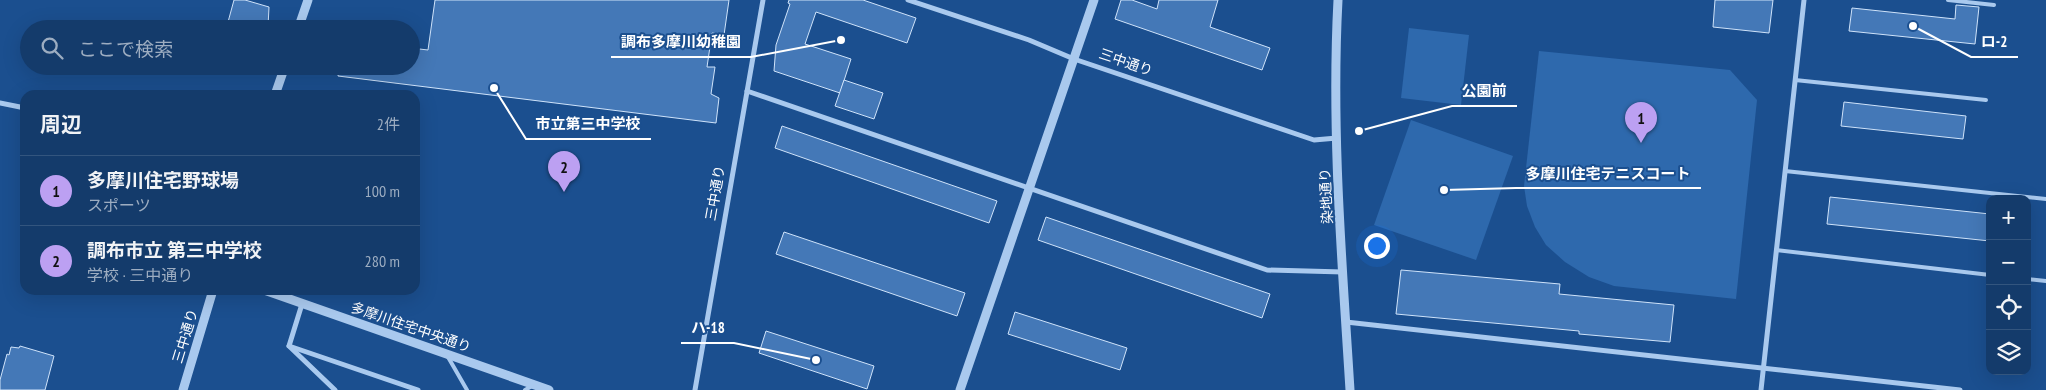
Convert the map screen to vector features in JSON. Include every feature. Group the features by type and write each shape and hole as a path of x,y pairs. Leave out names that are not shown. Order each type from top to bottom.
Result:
{"street":[{"path":"301,20 308,0"},
{"name":"三中通り","path":"695,390 763,0"},
{"name":"三中通り","path":"908,0 1029,40 1074,59 1314,140 1337,138"},
{"path":"960,390 1094,0"},
{"name":"染地通り","path":"1338,0 1335,68 1337,138 1350,390"},
{"path":"1762,390 1804,0"},
{"path":"277,90 282,75"},
{"path":"747,91 1267,270 1343,272"},
{"path":"0,103 20,107"},
{"name":"三中通り","path":"183,390 212,295"},
{"name":"多摩川住宅中央通り","path":"278,295 549,390"},
{"path":"289,346 302,304"},
{"path":"1346,322 1960,390"},
{"path":"289,346 335,390"},
{"path":"289,346 418,390"}],"lane":[{"path":"1948,0 1994,5"},
{"path":"1795,80 1986,100"},
{"path":"1785,171 2046,199"},
{"path":"1776,250 1986,275"},
{"path":"2031,279 2046,281"},
{"path":"447,355 467,390"},
{"path":"525,390 534,385"}],"shaded area":[{"path":"1409,28 1469,35 1461,105 1401,98"},
{"path":"1539,51 1730,70 1757,100 1736,299 1614,286 1589,277 1565,262 1546,245 1535,227 1527,206 1524,186"},
{"path":"1411,120 1513,156 1476,260 1374,225"}],"building":[{"path":"234,0 245,0 269,7 268,20 229,20"},
{"path":"435,0 729,0 724,35 712,33 707,67 715,67 711,94 719,98 716,123 338,76 420,75 420,49 428,50"},
{"path":"789,0 863,0 916,18 907,43 816,12 805,44 851,59 840,93 774,71 776,45 790,4 788,3"},
{"path":"1121,0 1132,0 1157,9 1159,0 1218,0 1210,27 1270,48 1262,70 1115,19"},
{"path":"1715,0 1773,0 1769,33 1713,27"},
{"path":"1956,5 1979,7 1975,44 1849,31 1852,8 1955,19"},
{"path":"844,80 883,93 874,119 835,106"},
{"path":"1844,102 1966,116 1963,139 1841,126"},
{"path":"782,126 997,201 989,223 775,148"},
{"path":"1830,197 1986,214 1986,241 1827,224"},
{"path":"1046,217 1270,294 1262,318 1038,240"},
{"path":"784,232 965,293 957,316 776,254"},
{"path":"1401,270 1560,284 1559,294 1674,305 1670,342 1579,334 1579,331 1396,314"},
{"path":"1015,312 1127,348 1120,370 1008,334"},
{"path":"766,331 874,366 867,389 759,353"},
{"path":"20,346 54,356 45,390 0,390 0,380 7,354 9,355 11,347 19,348"}],"place":[{"name":"ロ-2","path":"1913,26"},
{"name":"調布多摩川幼稚園","path":"841,40"},
{"name":"市立第三中学校","path":"494,88"},
{"name":"公園前","path":"1359,131"},
{"name":"多摩川住宅野球場","path":"1641,143"},
{"name":"多摩川住宅テニスコート","path":"1444,190"},
{"name":"調布市立 第三中学校","path":"564,192"},
{"name":"ハ-18","path":"816,360"}]}
